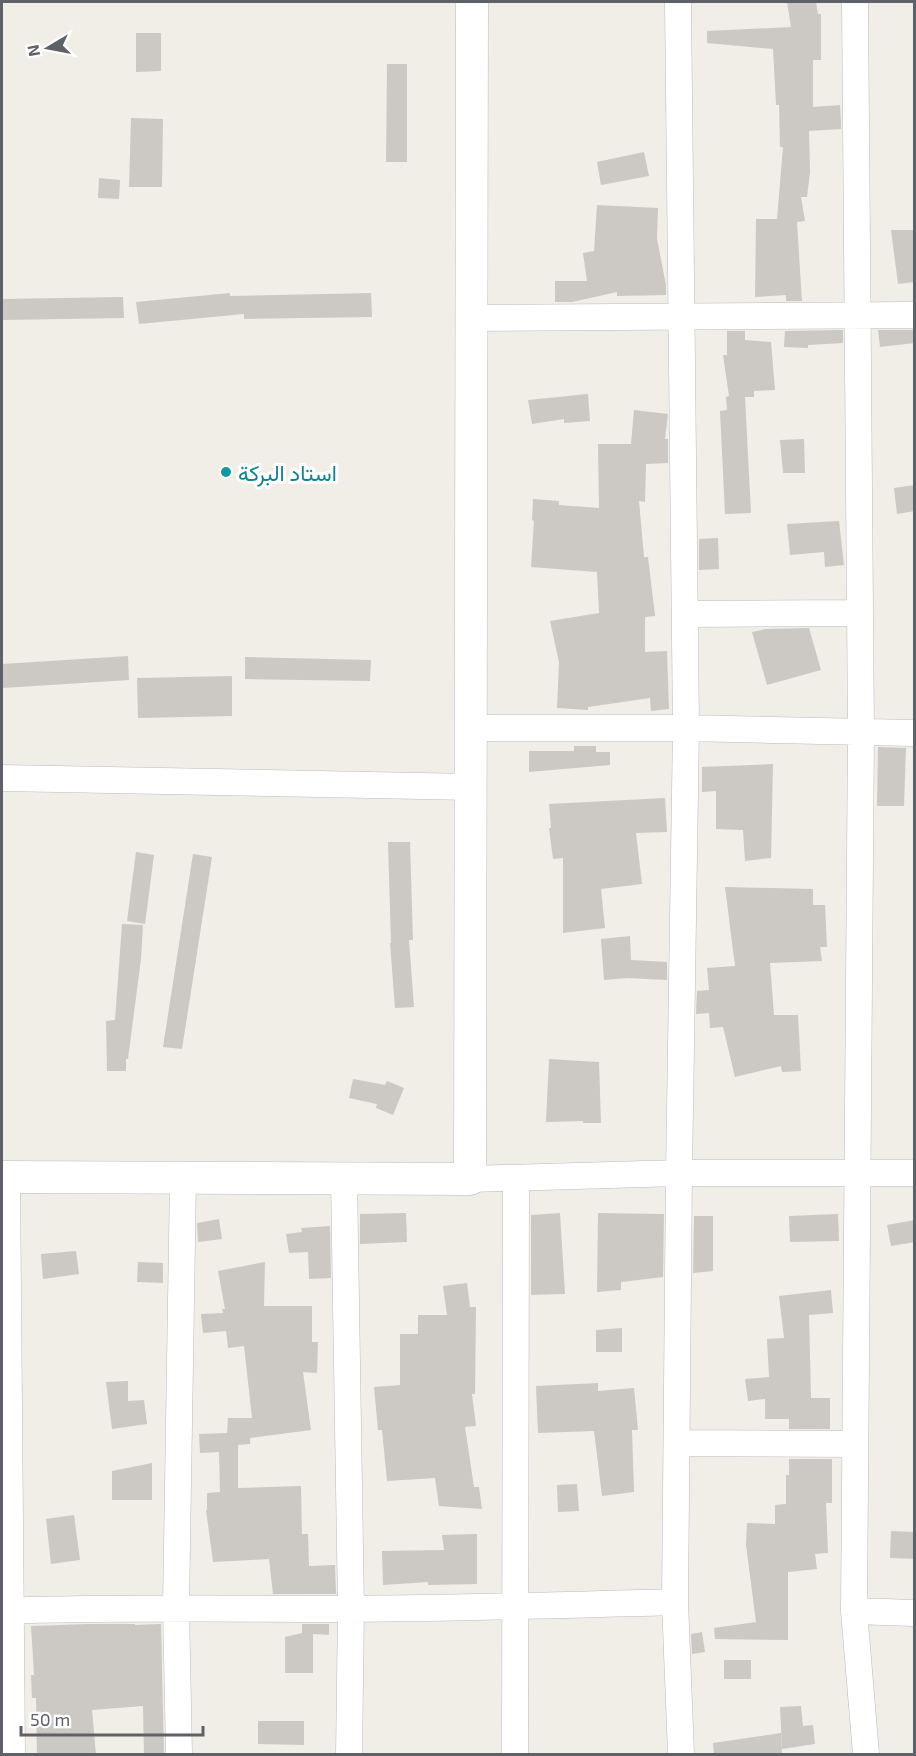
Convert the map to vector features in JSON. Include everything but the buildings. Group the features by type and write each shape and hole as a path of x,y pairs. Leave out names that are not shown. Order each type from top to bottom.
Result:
{"street":[{"path":"470,1179 472,2"},
{"path":"678,2 686,728 675,1602 681,1755"},
{"path":"855,2 861,732 854,1611 866,1755"},
{"path":"472,318 915,315"},
{"path":"685,614 860,614"},
{"path":"472,728 686,728 915,733"},
{"path":"2,778 472,787"},
{"path":"12,1755 5,1610 4,1177 344,1180 679,1173 915,1173"},
{"path":"515,1755 516,1178"},
{"path":"179,1755 176,1607 183,1179"},
{"path":"344,1180 351,1609 349,1755"},
{"path":"676,1443 855,1444"},
{"path":"5,1610 176,1607 351,1609 675,1602"},
{"path":"854,1611 915,1613"}],"place":[{"name":"استاد البركة","path":"226,472"}]}
